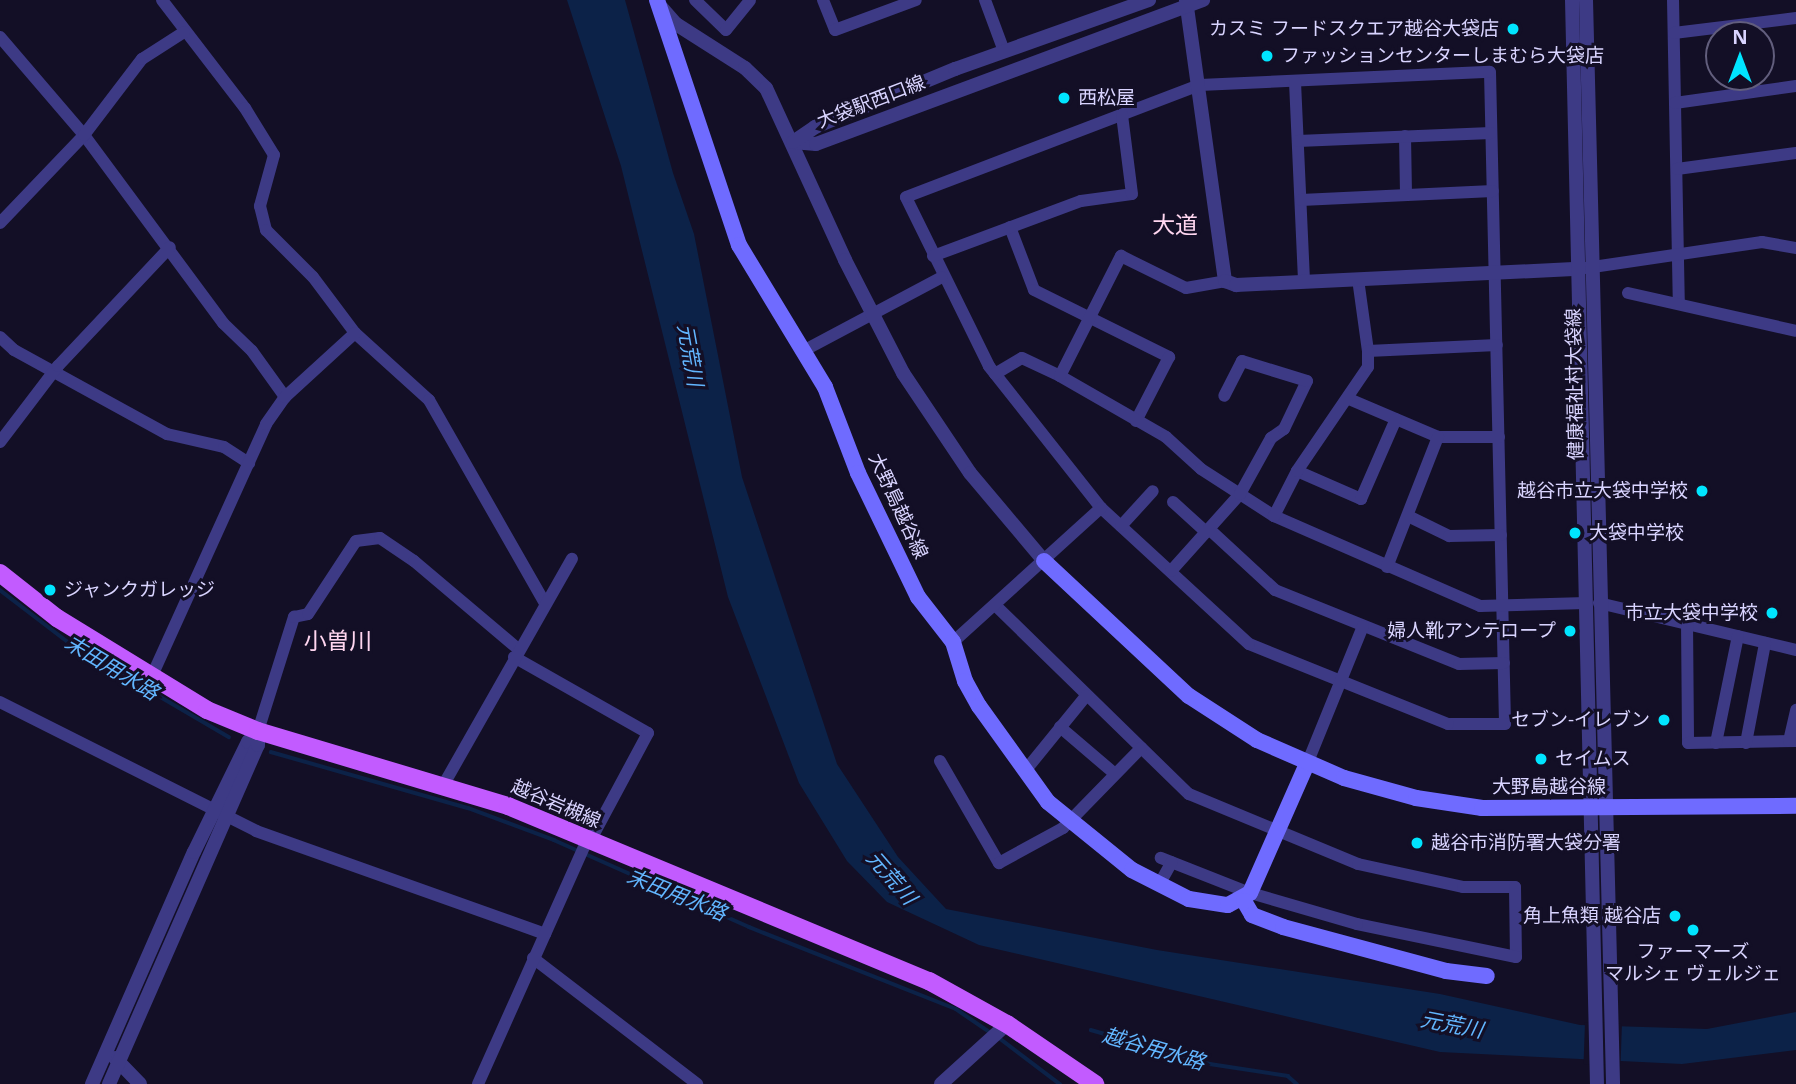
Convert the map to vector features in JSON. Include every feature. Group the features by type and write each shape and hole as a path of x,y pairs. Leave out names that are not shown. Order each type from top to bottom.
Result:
{"main road":[{"name":"大野島越谷線","path":"657,0 739,245 825,387 858,473 918,597 953,642 965,681 1025,771 1069,822 1158,885 1214,905 1247,897"},
{"name":"大野島越谷線","path":"1044,561 1189,696 1257,740 1307,764 1446,804 1590,808 1796,806"},
{"name":"越谷岩槻線","path":"0,573 57,618 151,678 258,731 444,784 585,847 929,981 1000,1031 1095,1084"},
{"path":"1307,764 1247,897 1252,915 1283,927 1446,971 1487,976"}],"street":[{"path":"162,0 245,108 274,155 260,206 266,230 313,278 355,333 429,400 544,603"},
{"path":"657,0 676,24 745,68 766,88 872,315 935,424 1044,561"},
{"path":"698,1 726,30 750,0"},
{"path":"823,0 835,30 916,0"},
{"path":"985,0 1004,51"},
{"name":"大袋駅西口線","path":"793,142 816,127 1004,51 1149,0"},
{"name":"大袋駅西口線","path":"793,142 816,144 1187,2 1202,0"},
{"name":"健康福祉村大袋線","path":"1572,0 1585,268 1593,603 1590,808 1602,964"},
{"name":"健康福祉村大袋線","path":"1585,268 1586,0"},
{"path":"1673,0 1679,304"},
{"path":"1187,2 1225,281"},
{"path":"1674,33 1796,18"},
{"path":"0,223 84,135 142,59 184,32"},
{"path":"0,37 84,135 170,247 223,323 252,351 285,397"},
{"path":"1490,72 1505,724 1448,724 1249,644 1101,508 995,374 942,277 906,197 1200,85 1490,72"},
{"path":"1295,82 1304,282"},
{"path":"1675,103 1796,86"},
{"path":"933,256 1081,201 1132,194 1122,115"},
{"path":"1298,141 1492,133"},
{"path":"1405,136 1406,194"},
{"path":"1677,169 1796,153"},
{"path":"1301,200 1493,191"},
{"path":"1010,227 1034,290 1168,356 1136,421"},
{"path":"1060,376 1121,256 1186,288 1225,281 1304,282 1585,268 1678,257 1762,242 1796,248"},
{"path":"0,442 55,369 170,247"},
{"path":"803,351 942,277"},
{"path":"1274,516 1297,471 1349,399 1368,367 1358,279"},
{"path":"1628,293 1796,331"},
{"path":"151,678 266,424 285,397 355,333"},
{"path":"0,337 14,351 55,369 167,434 224,447 249,463"},
{"path":"1368,351 1497,345"},
{"path":"995,374 1022,358 1060,376 1166,437 1201,469 1274,516 1480,606 1593,603 1687,622 1796,650"},
{"path":"1171,571 1240,494 1270,438 1284,429 1307,381 1242,361 1224,396"},
{"path":"1349,399 1438,437 1499,437"},
{"path":"1297,471 1361,499 1396,419"},
{"path":"1387,567 1438,437"},
{"path":"1121,526 1153,491"},
{"path":"1173,502 1275,590 1459,664 1504,663"},
{"path":"953,642 1101,508"},
{"path":"1408,516 1450,536 1502,535"},
{"path":"109,1084 221,815 247,742 258,731 294,617 308,614 356,541 380,538 414,561 516,653 648,733 585,847 478,1084"},
{"path":"444,784 544,603 572,559"},
{"name":"健康福祉村大袋線","path":"1593,603 1607,808 1602,964"},
{"path":"995,606 1189,794 1358,864 1463,887 1515,887 1516,957 1417,939 1247,897 1166,860 1158,885"},
{"path":"1687,622 1688,743 1793,741 1796,710"},
{"path":"1307,764 1363,626"},
{"path":"1716,743 1738,636"},
{"path":"1746,743 1765,643"},
{"path":"1025,771 1086,696"},
{"path":"0,702 221,815 545,934"},
{"path":"1060,727 1115,774"},
{"path":"940,761 999,863 1069,822 1141,748"},
{"path":"92,1084 221,815"},
{"path":"533,958 697,1084"},
{"path":"1597,1084 1602,964"},
{"path":"1602,964 1612,1084"},
{"path":"941,1084 1000,1031"},
{"path":"107,1050 140,1084"}],"water":[{"name":"元荒川","path":"567,0 625,0 673,173 694,234 742,477 837,764 898,857 946,909 1157,950 1440,994 1580,1025 1707,1029 1796,1012 1796,1050 1682,1064 1440,1052 979,945 887,902 847,861 799,783 728,597 621,166"}],"pier":[{"path":"1585,1022 1622,1023 1621,1065 1584,1064"}],"waterway":[{"name":"末田用水路","path":"0,590 72,645 229,737"},
{"name":"末田用水路","path":"271,752 468,808 554,840 749,927 956,1009 991,1033"},
{"name":"越谷用水路","path":"1091,1030 1210,1064 1288,1076 1297,1084"},
{"name":"末田用水路","path":"998,1037 1060,1084"}],"place":[{"name":"カスミ フードスクエア越谷大袋店","path":"1513,29"},
{"name":"ファッションセンターしまむら大袋店","path":"1267,56"},
{"name":"西松屋","path":"1064,98"},
{"name":"越谷市立大袋中学校","path":"1702,491"},
{"name":"大袋中学校","path":"1575,533"},
{"name":"ジャンクガレッジ","path":"50,590"},
{"name":"市立大袋中学校","path":"1772,613"},
{"name":"婦人靴アンテロープ","path":"1570,631"},
{"name":"セブン-イレブン","path":"1664,720"},
{"name":"セイムス","path":"1541,759"},
{"name":"越谷市消防署大袋分署","path":"1417,843"},
{"name":"角上魚類 越谷店","path":"1675,916"},
{"name":"ファーマーズ マルシェ ヴェルジェ","path":"1693,930"}],"district":[{"name":"大道","path":"1175,224"},
{"name":"小曽川","path":"338,640"}]}
